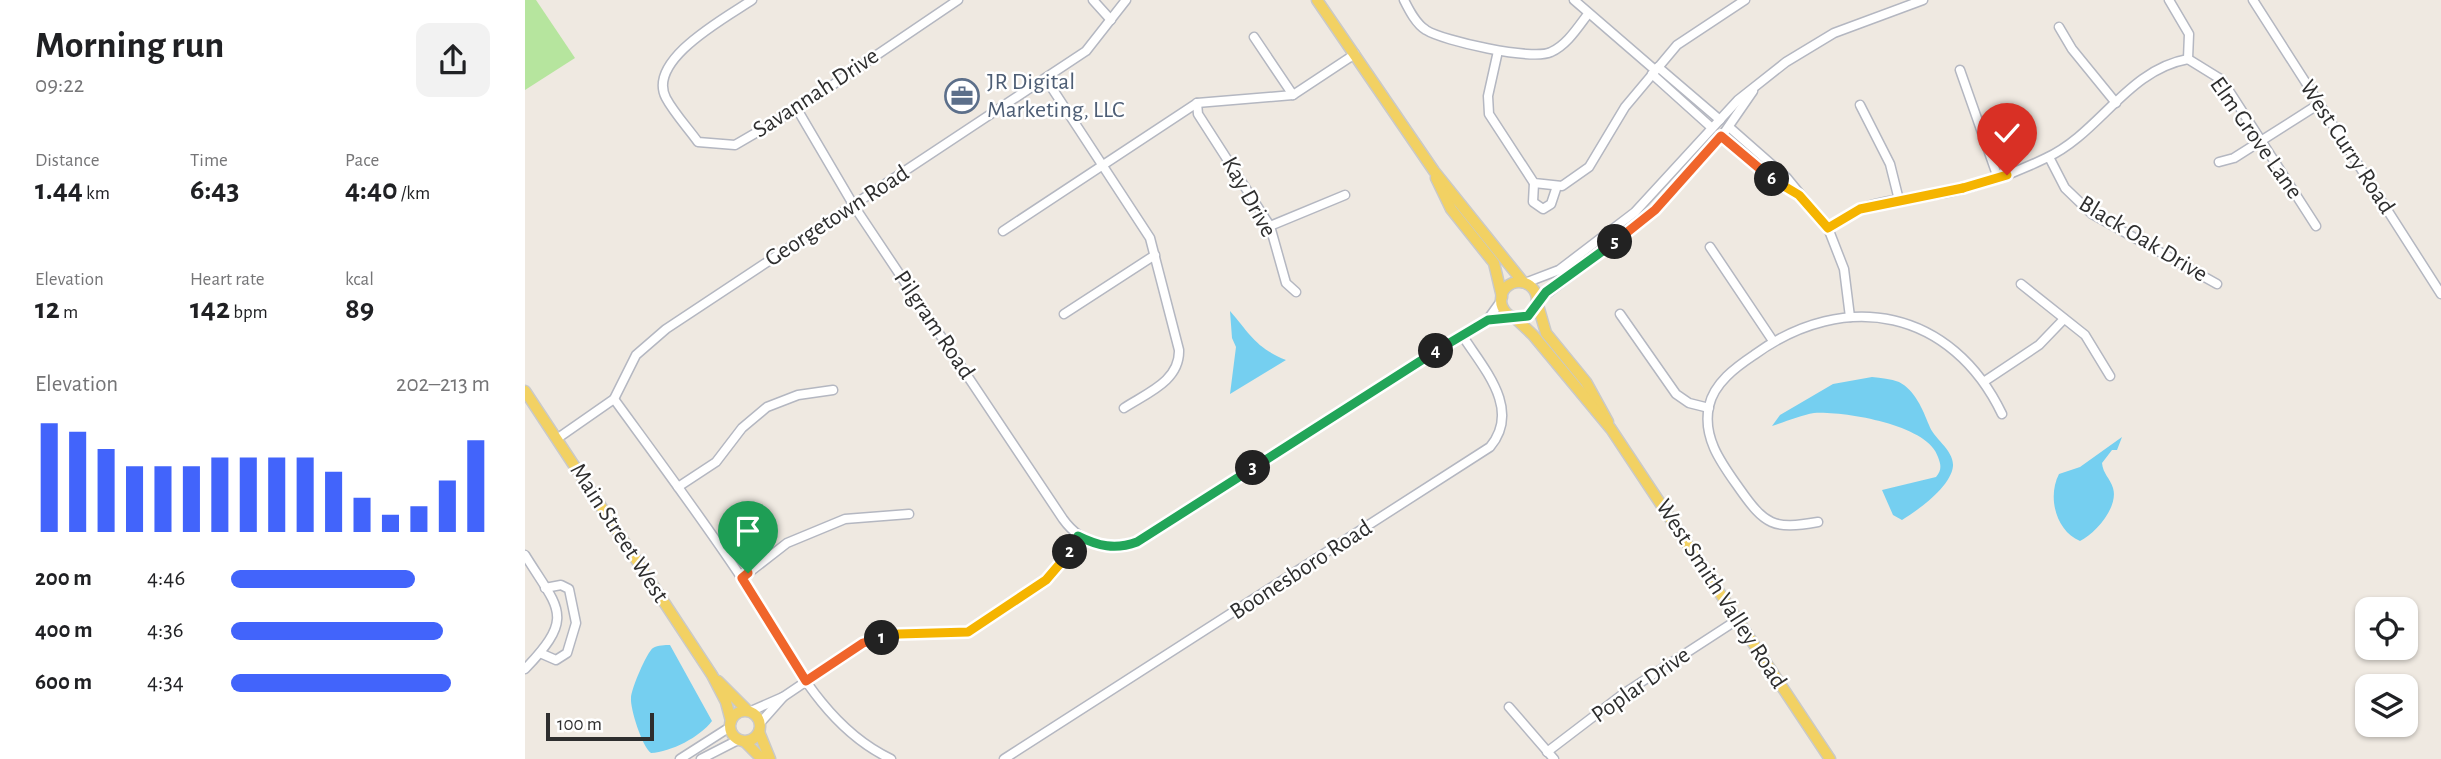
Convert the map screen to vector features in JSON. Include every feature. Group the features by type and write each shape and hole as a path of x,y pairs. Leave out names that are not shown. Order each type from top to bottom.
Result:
{"main road":[{"path":"1317,0 1434,171 1524,283 1534,289 1537,301 1528,316 1512,316 1501,299 1494,263 1451,209 1434,171"},
{"path":"1501,299 1509,285 1524,283"},
{"name":"West Smith Valley Road","path":"1537,301 1546,333 1586,382 1611,429 1827,758"},
{"name":"West Smith Valley Road","path":"1512,316 1533,335 1611,429"},
{"name":"Main Street West","path":"525,391 712,675 726,702 730,724 742,741 762,759"},
{"name":"Main Street West","path":"712,675 749,711 760,727 770,759"},
{"path":"730,724 737,713 749,711"},
{"path":"742,741 760,727"}],"street":[{"name":"Savannah Drive","path":"753,0 688,43 664,74 665,96 698,142 735,145 797,109 958,0"},
{"path":"1093,0 1111,20"},
{"name":"Georgetown Road","path":"558,439 614,399 636,355 666,329 1086,51 1126,0"},
{"path":"1404,0 1413,17 1426,30 1498,51 1535,55 1551,52 1566,42 1588,14"},
{"path":"1574,0 1655,71 1720,120"},
{"path":"1498,51 1487,96 1489,114 1534,183 1533,202 1543,209 1552,204 1560,186 1589,167 1625,107 1681,41 1745,0"},
{"path":"1524,283 1559,270 1635,212 1720,120 1786,62 1834,33 1923,0"},
{"path":"1828,228 1860,209 1951,192 1999,178 2049,157 2090,127 2152,70 2167,63 2188,59 2189,34 2169,0"},
{"name":"West Curry Road","path":"2253,0 2441,294"},
{"path":"2059,27 2072,49 2116,103"},
{"path":"1254,37 1293,95"},
{"path":"1003,232 1197,103 1293,95 1355,54"},
{"name":"Elm Grove Lane","path":"2188,59 2222,79 2316,226"},
{"path":"1960,69 1999,178"},
{"path":"1655,71 1713,128"},
{"path":"1046,79 1138,218 1156,255 1179,350 1179,364 1171,377 1124,408"},
{"path":"1537,301 1643,221 1729,127 1754,88"},
{"name":"Kay Drive","path":"1197,103 1198,114 1270,226 1286,283 1296,292"},
{"path":"2219,162 2234,158 2319,104"},
{"path":"1860,105 1890,164 1899,200"},
{"name":"Pilgram Road","path":"797,109 854,206 1063,519 1078,536"},
{"path":"1729,127 1787,177 1828,228 1844,269 1850,317"},
{"path":"1721,136 1780,186 1799,195"},
{"name":"Black Oak Drive","path":"2049,157 2065,188 2092,214 2217,284"},
{"path":"1534,183 1560,186"},
{"path":"1270,226 1345,195"},
{"path":"1710,247 1773,341"},
{"path":"1064,314 1156,255"},
{"path":"2021,284 2089,341 2110,376"},
{"path":"1488,320 1501,299"},
{"path":"1620,314 1676,394 1689,403 1709,408"},
{"path":"749,711 783,697 863,643 899,634 968,632 1051,576 1078,536 1098,545 1117,547 1145,538 1462,335 1488,320 1512,316"},
{"path":"1818,522 1783,527 1759,515 1714,449 1709,428 1709,408 1719,385 1738,366 1773,341 1816,322 1850,317 1900,321 1924,330 1957,351 1985,382 2002,414"},
{"path":"1985,382 2039,345 2064,319"},
{"name":"Boonesboro Road","path":"1004,759 1490,447 1499,436 1502,424 1501,400 1462,335"},
{"path":"678,487 716,462 741,428 767,407 798,395 833,390"},
{"path":"614,399 742,578 822,703 865,747 891,759"},
{"path":"742,578 787,543 845,519 909,514"},
{"path":"525,555 557,603 558,625 548,644 525,669"},
{"path":"540,653 556,660 567,653 576,623 569,589 561,585 545,588"},
{"name":"Poplar Drive","path":"1550,756 1623,694 1737,620"},
{"path":"760,727 783,697"},
{"path":"1509,707 1550,756"},
{"path":"680,759 730,724"},
{"path":"701,759 742,741"}],"green space":[{"path":"525,0 536,0 575,58 525,90"}],"water":[{"path":"1230,311 1260,345 1286,360 1230,394 1236,347 1232,338"},
{"path":"1872,377 1899,382 1910,390 1931,430 1947,449 1952,460 1951,474 1940,490 1902,520 1893,515 1882,490 1936,477 1940,470 1938,457 1931,446 1919,436 1884,422 1828,413 1809,414 1772,426 1780,415 1833,384"},
{"path":"2122,437 2117,450 2112,450 2102,463 2113,488 2114,495 2109,511 2099,526 2080,541 2065,530 2056,512 2055,483 2059,474 2080,467"},
{"path":"670,645 712,721 685,743 651,753 637,727 631,703 632,693 650,651 657,646"}],"place":[{"name":"JR Digital Marketing, LLC","path":"962,96"}],"route":[{"path":"748,573 742,578 806,681 863,643 899,634 937,635 968,632 1051,576 1061,565 1078,536 1098,545 1117,547 1145,538 1462,335 1488,320 1528,316 1546,292 1655,210 1721,136 1780,186 1799,195 1828,228 1860,209 1951,192 2007,175"}]}
